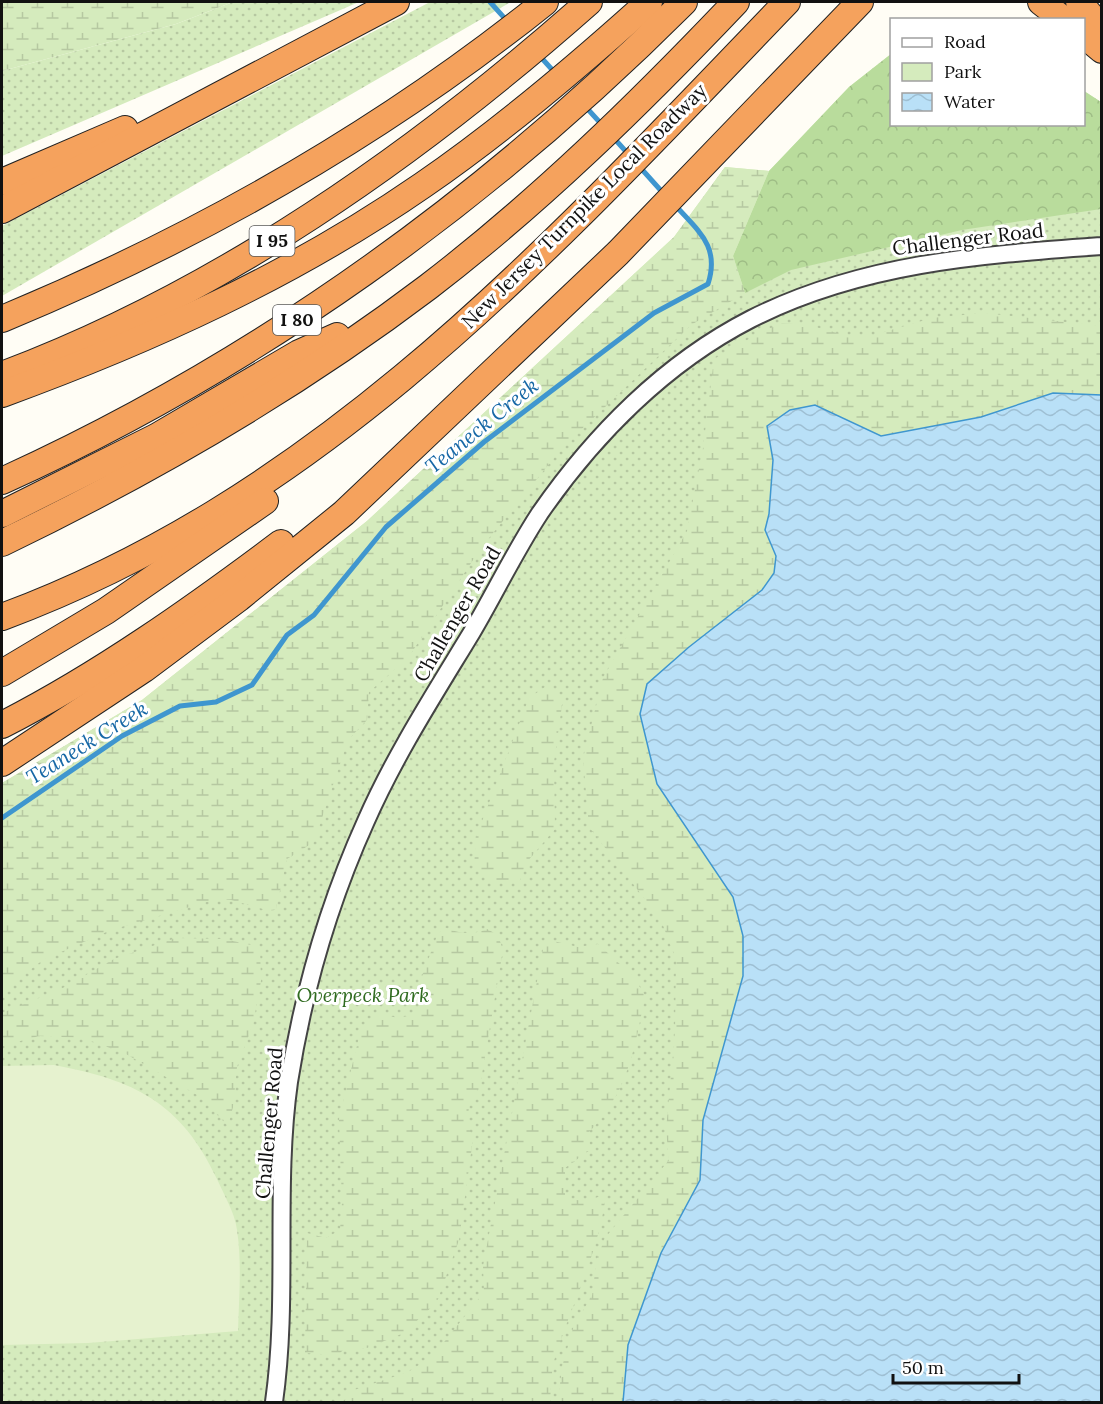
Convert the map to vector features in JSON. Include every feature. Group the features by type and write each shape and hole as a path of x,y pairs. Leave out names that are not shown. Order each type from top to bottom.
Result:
{"highway":[{"path":"2,210 396,2"},
{"name":"I 95","path":"2,375 118,324 254,251 384,165 549,37 589,2"},
{"name":"I 95","path":"2,394 137,342 235,296 305,259 424,184 544,93 649,2"},
{"name":"I 80","path":"2,481 142,411 289,324 399,248 564,116 684,2"},
{"path":"2,543 99,495 199,438 267,397 401,307 504,224 592,146 736,2"},
{"name":"New Jersey Turnpike Local Roadway","path":"2,616 92,579 200,522 265,481 359,415 487,305 618,178 787,2"},
{"path":"2,763 111,692 239,598 344,513 406,455 442,417 545,324 655,216 853,9 876,2"},
{"path":"1041,2 1061,18"},
{"path":"1079,2 1101,29"},
{"path":"2,319 131,260 268,188 381,119 537,8"},
{"path":"1085,37 1101,50"},
{"path":"2,182 134,125 226,90"},
{"name":"I 80","path":"2,514 156,437 299,353 401,307"},
{"path":"2,673 106,611 277,492 359,415"},
{"path":"2,725 65,690 203,600 292,535 400,447 442,417"}],"street":[{"name":"Challenger Road","path":"284,1402 280,1364 282,1223 289,1086 301,1018 321,942 366,820 410,737 539,515 606,430 643,394 679,365 748,321 834,284 882,271 929,262 1101,246"},
{"name":"Challenger Road","path":"274,1402 280,1364"}],"green space":[{"path":"2,2 233,2 176,24 2,71"},
{"path":"233,2 359,2 2,156 2,71 176,24"},
{"path":"430,2 511,2 2,296 2,226"},
{"name":"Overpeck Park","path":"890,55 890,126 1085,126 1085,92 1101,102 1101,395 1053,393 733,897 628,1345 623,1402 2,1402 2,783 142,700 367,521 674,237 725,167 769,171 849,87"},
{"path":"890,55 890,126 1085,126 1085,92 1101,102 1101,209 962,230 791,270 745,293 733,256 769,171 849,87"},
{"path":"725,167 769,171 733,256 745,293 691,325 562,448 481,548 408,658 369,692 367,720 348,740 314,842 287,859 276,909 270,911 231,900 217,899 111,930 43,960 2,991 2,783 142,700 367,521 674,237"},
{"path":"984,313 1101,326 1101,395 1053,393 981,417 881,436 815,405 767,426 773,460 769,514 765,530 776,556 774,573 762,590 689,647 647,684 657,784 733,897 743,936 743,976 703,1120 700,1180 661,1253 628,1345 623,1402 558,1402 562,1367 574,1325 592,1296 597,1257 605,1238 669,1160 666,1130 675,1031 676,960 661,920 589,827 583,758 603,678 687,531 703,448 714,359 781,323 808,325 852,337 867,337 932,318"},
{"path":"548,685 563,698 554,762 555,829 526,863 519,883 494,883 474,868 476,837 529,698"},
{"path":"446,928 467,933 487,929 498,935 503,950 480,1086 470,1100 467,1122 473,1139 459,1240 437,1302 404,1333 367,1348 343,1350 333,1360 321,1354 305,1353 307,1233 326,1238 340,1230 342,1203 339,1119 361,1029 380,1013 397,1018 414,1015 421,1005 414,998 438,933"},
{"path":"176,938 224,939 260,947 261,981 253,1024 237,1067 233,1107 228,1126 199,1096 126,1054 83,1038 39,1036 2,1046 2,1013 61,989 114,959"},
{"path":"545,939 578,947 598,944 634,977 645,996 638,1033 621,1085 613,1102 589,1132 590,1150 565,1168 565,1199 587,1201 606,1194 591,1258 554,1361 550,1402 344,1402 351,1391 408,1372 433,1356 484,1292 483,1266"},
{"path":"54,1065 108,1078 131,1087 171,1113 188,1131 217,1179 236,1224 240,1268 238,1331 88,1343 2,1345 2,1066"}],"water":[{"path":"1053,393 1101,395 1101,1402 623,1402 628,1345 661,1253 700,1180 703,1120 743,976 743,936 733,897 657,784 640,714 647,684 689,647 762,590 774,573 776,556 765,530 769,514 773,460 767,426 790,410 815,405 881,436 981,417"}],"waterway":[{"name":"Teaneck Creek","path":"490,2 509,23"},
{"name":"Teaneck Creek","path":"538,54 556,74"},
{"name":"Teaneck Creek","path":"584,105 604,127"},
{"name":"Teaneck Creek","path":"612,136 630,156"},
{"name":"Teaneck Creek","path":"638,165 664,194"},
{"name":"Teaneck Creek","path":"2,818 122,736 180,706 216,702 252,685 287,635 314,615 386,527 484,442 654,313 708,284 711,271 709,249 699,232 675,205"}]}
